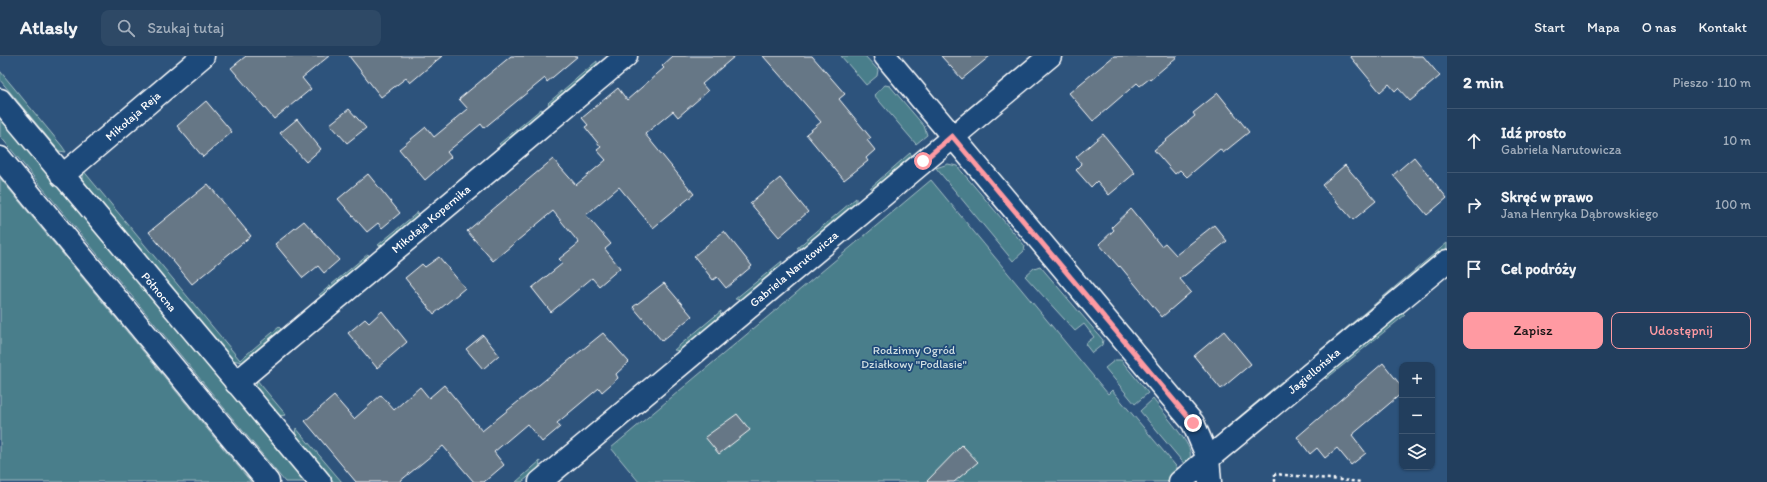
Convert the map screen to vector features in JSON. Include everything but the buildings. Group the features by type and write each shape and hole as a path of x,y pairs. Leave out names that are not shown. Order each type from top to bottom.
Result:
{"street":[{"name":"Mikołaja Reja","path":"62,176 203,56"},
{"name":"Mikołaja Kopernika","path":"236,383 626,56"},
{"path":"885,56 1193,423 1208,458 1210,482"},
{"name":"Gabriela Narutowicza","path":"540,482 952,136 1050,56"},
{"name":"Północna","path":"0,100 62,176 320,482"},
{"path":"0,158 268,482"},
{"name":"Jagiellońska","path":"1180,482 1447,261"}],"path":[{"path":"1274,482 1275,474 1362,482"}],"green space":[{"path":"841,56 865,56 878,70 877,76 866,85"},
{"path":"597,61 597,64 549,105 548,103"},
{"path":"0,71 66,152 59,151 0,80"},
{"path":"885,85 890,86 924,126 927,135 916,144 874,95"},
{"path":"0,109 309,482 285,482 0,136"},
{"path":"541,109 543,110 501,146 499,144"},
{"path":"910,153 913,157 876,188 870,188"},
{"path":"948,164 957,166 1025,246 1024,251 1013,261 936,168"},
{"path":"82,169 240,360 279,327 281,329 242,362 232,360 82,179"},
{"path":"0,178 251,482 0,482"},
{"name":"Rodzinny Ogród Działkowy \"Podlasie\"","path":"931,180 1108,394 1112,390 1180,471 1167,482 639,482 611,448"},
{"path":"856,198 856,204 803,248 797,248"},
{"path":"418,212 418,215 381,246 378,245"},
{"path":"1447,243 1447,248 1295,377 1293,373"},
{"path":"368,254 369,256 322,296 319,295"},
{"path":"782,261 781,266 741,300 735,299"},
{"path":"1040,266 1103,340 1102,345 1092,353 1085,344 1094,337 1084,324 1075,331 1025,276 1034,268"},
{"path":"721,311 720,317 680,351 674,350"},
{"path":"1401,313 1405,315 1326,379 1323,376"},
{"path":"1115,360 1121,360 1148,393 1135,404 1105,368"},
{"path":"257,380 286,415 278,416 256,387"},
{"path":"1282,381 1285,384 1229,429 1227,427"},
{"path":"1153,399 1188,446 1190,457 1186,466 1140,411"},
{"path":"296,428 342,482 334,482 295,434"},
{"path":"540,461 539,468 522,482 516,482"}],"route":[{"path":"923,161 952,136 1193,423"}]}
